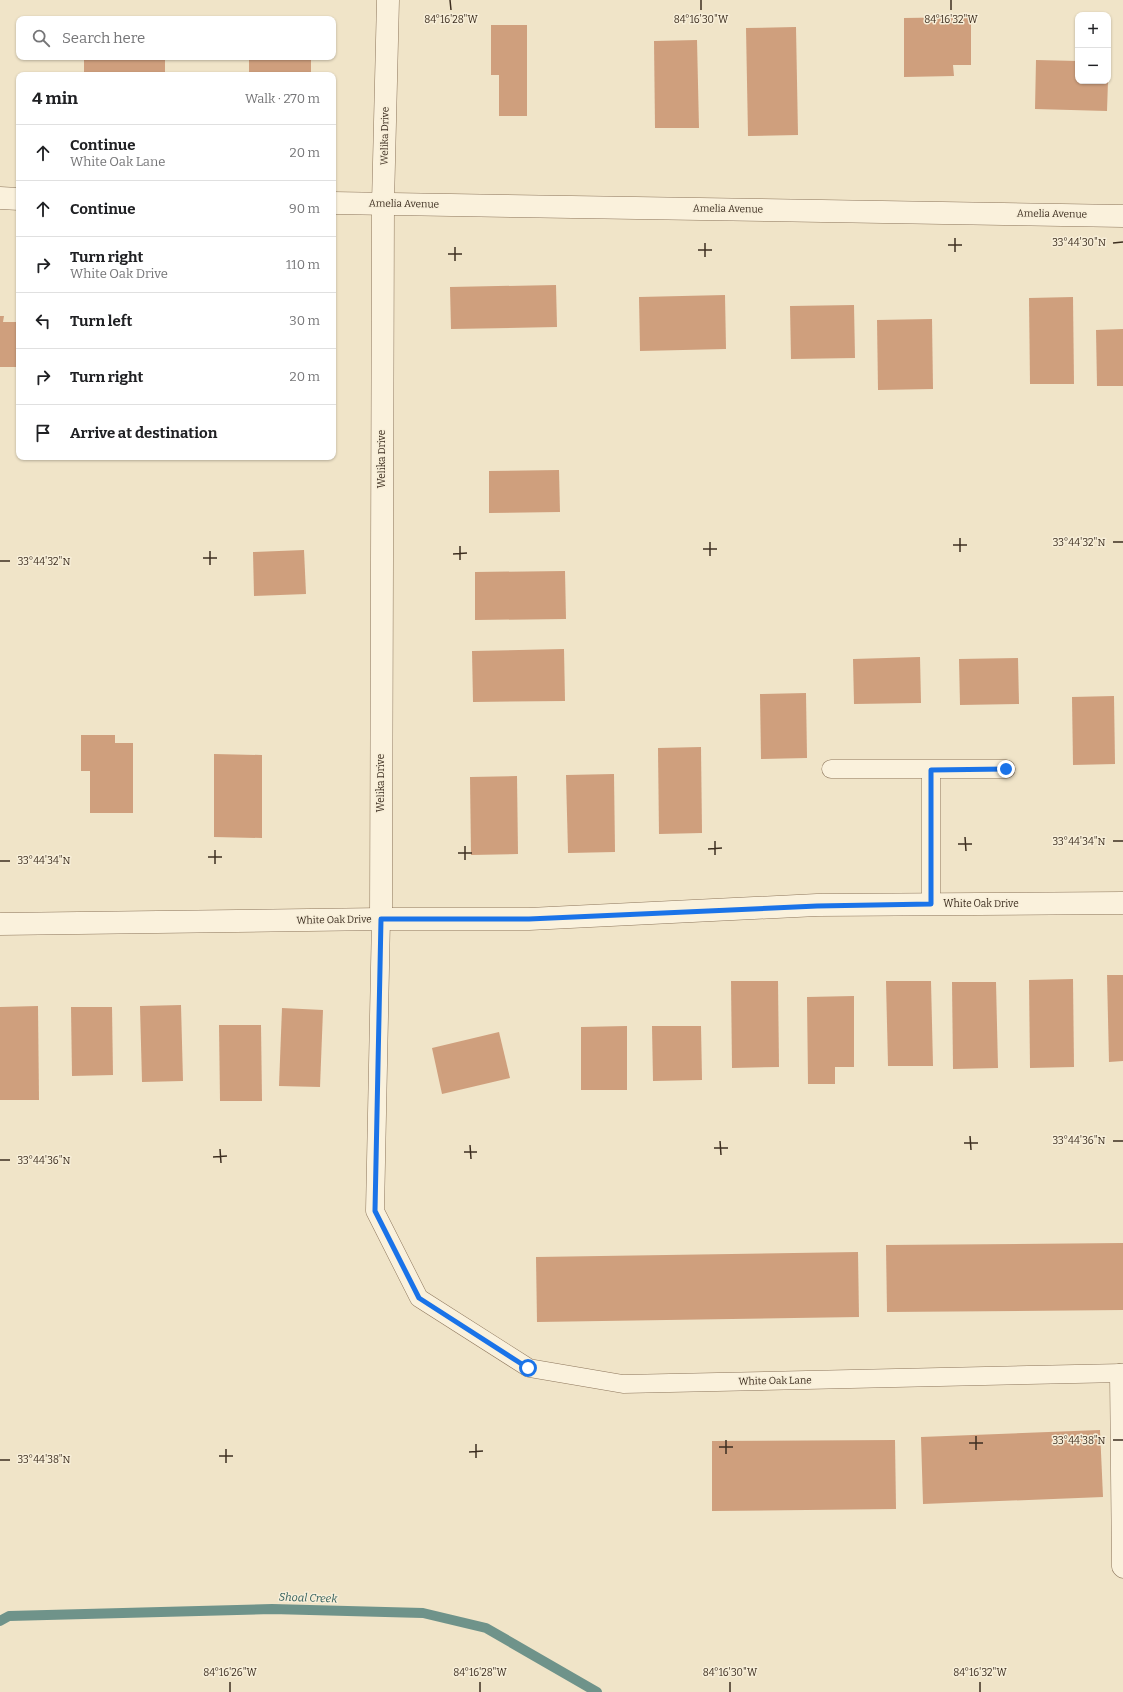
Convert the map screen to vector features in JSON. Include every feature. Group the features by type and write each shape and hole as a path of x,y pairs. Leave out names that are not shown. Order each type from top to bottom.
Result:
{"street":[{"name":"Welika Drive","path":"381,919 383,203 388,0"},
{"path":"0,198 16,198"},
{"name":"Amelia Avenue","path":"336,203 1123,216"},
{"name":"White Oak Drive","path":"0,924 381,919 529,919 817,906 1123,903"}],"lane":[{"path":"831,769 1006,769"},
{"path":"931,770 931,904"},
{"name":"White Oak Lane","path":"381,919 375,1211 419,1298 528,1368 623,1384 1121,1373"},
{"path":"1121,1373 1121,1567 1123,1569"}],"building":[{"path":"971,17 971,65 953,65 954,76 904,77 904,18"},
{"path":"491,25 527,25 527,116 499,116 499,75 491,75"},
{"path":"796,27 798,135 748,136 746,28"},
{"path":"697,40 699,128 655,128 654,41"},
{"path":"84,60 165,60 165,72 84,72"},
{"path":"249,60 311,60 311,72 249,72"},
{"path":"1036,60 1075,61 1075,84 1108,84 1107,111 1035,109"},
{"path":"556,285 557,327 451,329 450,287"},
{"path":"725,295 726,349 640,351 639,297"},
{"path":"1073,297 1074,384 1030,384 1029,298"},
{"path":"854,305 855,358 791,359 790,306"},
{"path":"0,316 4,316 3,322 16,322 16,367 0,367"},
{"path":"932,319 933,389 878,390 877,320"},
{"path":"1123,329 1123,386 1097,386 1096,330"},
{"path":"559,470 560,512 489,513 489,471"},
{"path":"304,550 306,594 254,596 253,552"},
{"path":"565,571 566,619 475,620 475,572"},
{"path":"564,649 565,701 473,702 472,651"},
{"path":"920,657 921,703 854,704 853,659"},
{"path":"1018,658 1019,704 960,705 959,659"},
{"path":"806,693 807,758 761,759 760,694"},
{"path":"1114,696 1115,764 1073,765 1072,697"},
{"path":"81,735 115,735 115,743 133,743 133,813 90,813 90,771 81,771"},
{"path":"701,747 702,833 659,834 658,748"},
{"path":"214,754 262,755 262,838 214,837"},
{"path":"614,774 615,852 568,853 566,775"},
{"path":"517,776 518,854 471,855 470,777"},
{"path":"1107,975 1123,975 1123,1061 1109,1062"},
{"path":"1073,979 1074,1067 1030,1068 1029,980"},
{"path":"731,981 778,981 779,1067 732,1068"},
{"path":"886,981 931,981 933,1066 888,1066"},
{"path":"952,982 996,982 998,1068 953,1069"},
{"path":"854,996 854,1067 835,1067 835,1084 808,1084 807,997"},
{"path":"181,1005 183,1081 142,1082 140,1006"},
{"path":"38,1006 39,1100 0,1100 0,1007"},
{"path":"71,1007 112,1007 113,1075 72,1076"},
{"path":"282,1008 323,1010 320,1087 279,1086"},
{"path":"219,1025 261,1025 262,1101 220,1101"},
{"path":"627,1026 627,1090 581,1090 581,1027"},
{"path":"652,1026 701,1026 702,1080 653,1081"},
{"path":"499,1032 510,1078 442,1094 432,1048"},
{"path":"1123,1243 1123,1310 887,1312 886,1245"},
{"path":"858,1252 859,1317 537,1322 536,1257"},
{"path":"1100,1430 1103,1497 923,1504 921,1437"},
{"path":"895,1440 896,1509 712,1511 712,1441"}],"waterway":[{"name":"Shoal Creek","path":"0,1621 9,1616 272,1609 423,1613 486,1628 597,1692"}],"route":[{"path":"528,1368 419,1298 375,1211 381,919 529,919 817,906 931,904 931,770 1006,769"}]}
